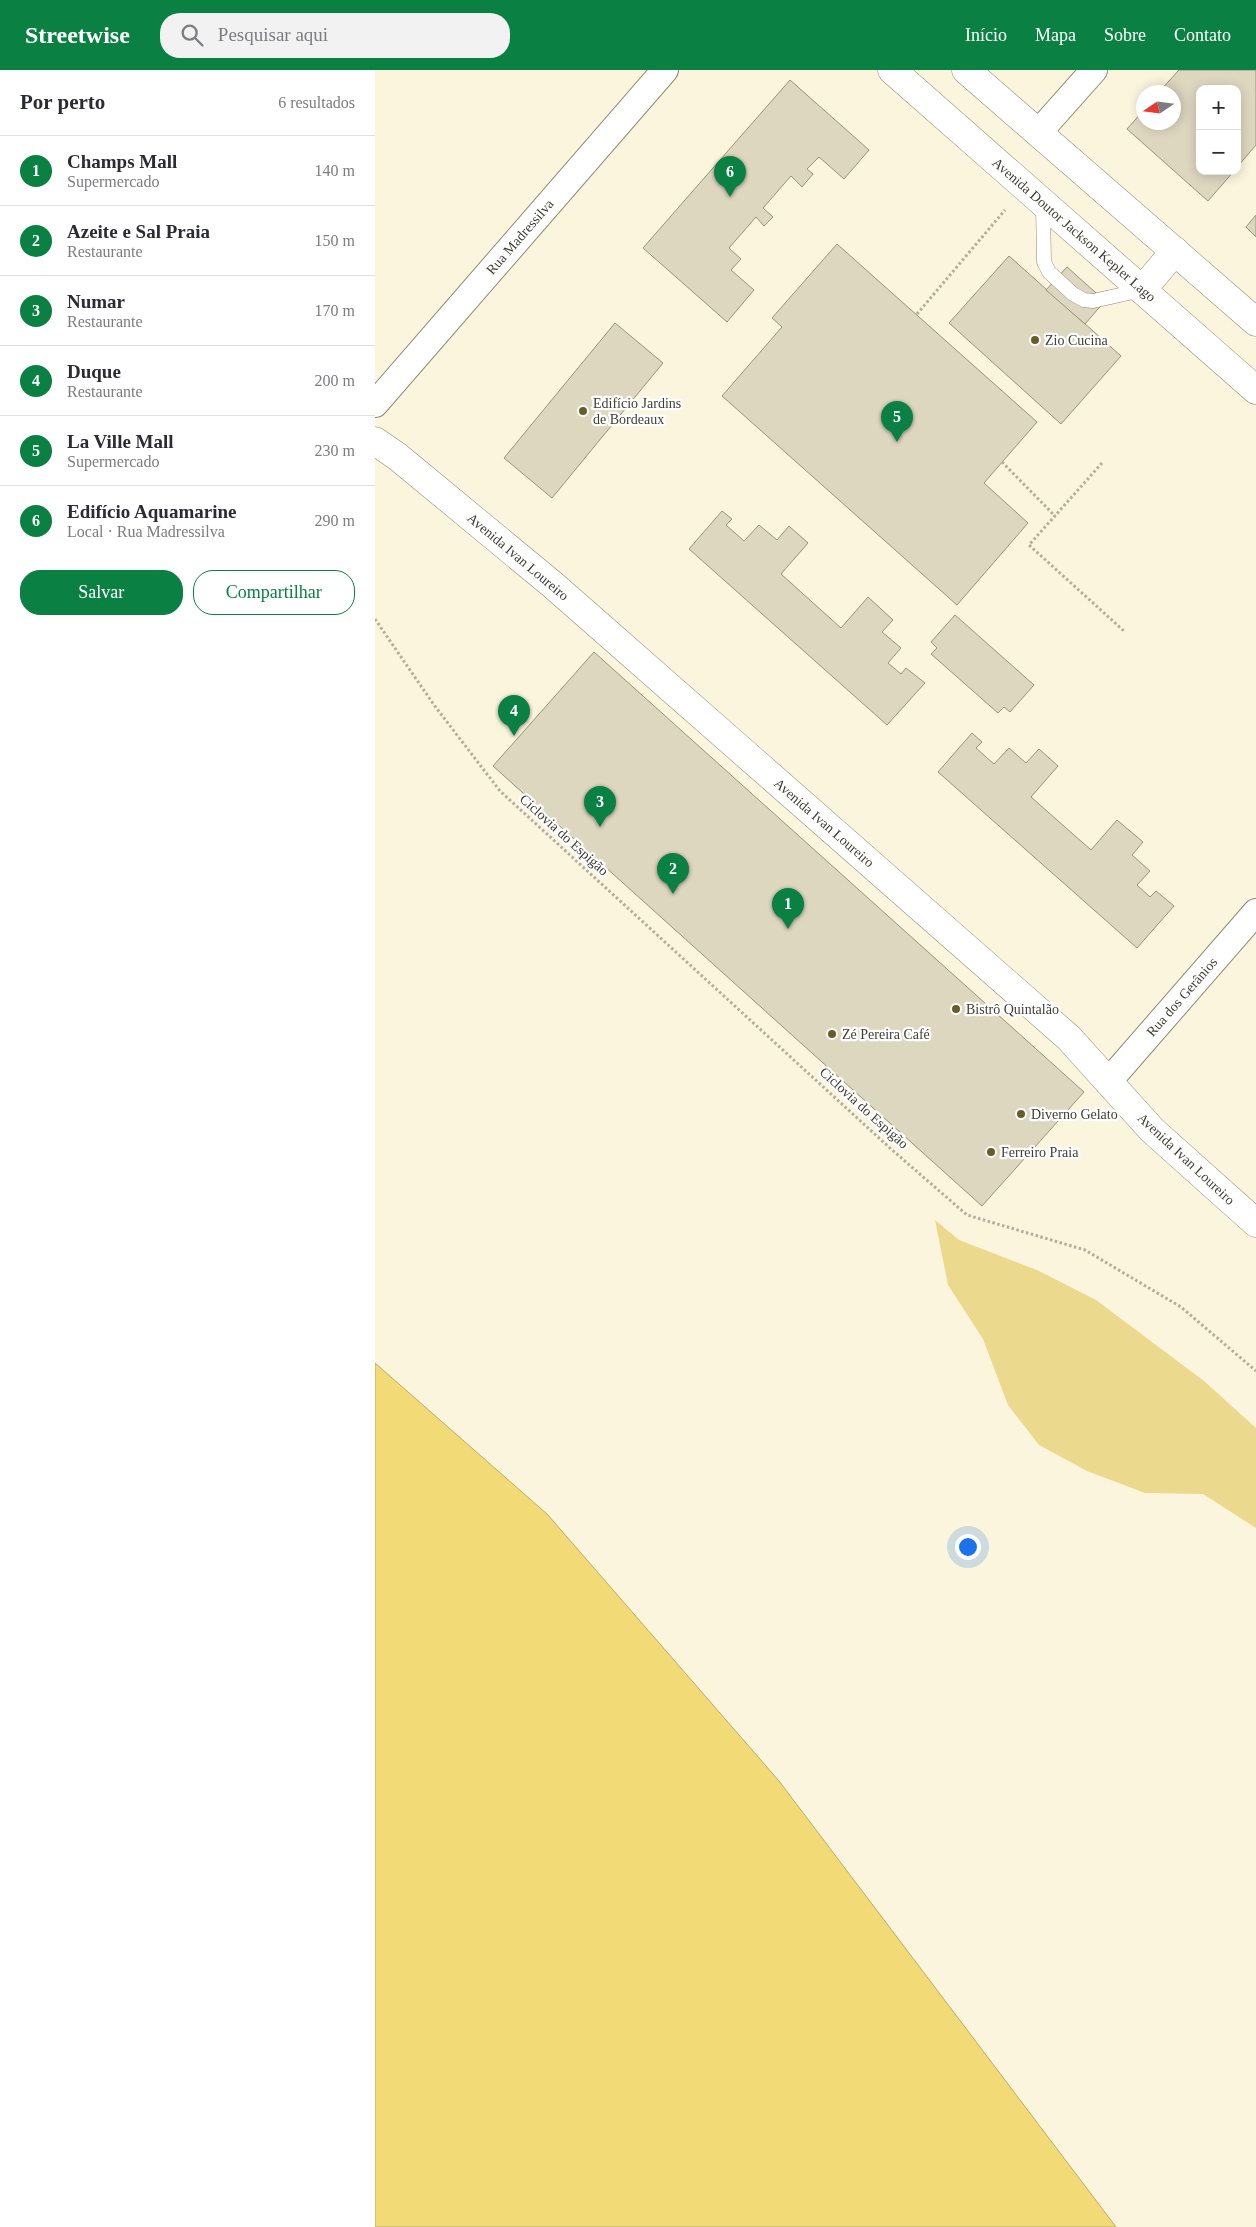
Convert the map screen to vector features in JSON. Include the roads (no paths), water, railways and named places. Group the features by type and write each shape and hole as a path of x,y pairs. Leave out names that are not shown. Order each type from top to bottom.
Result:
{"street":[{"name":"Rua Madressilva","path":"375,404 665,70"},
{"name":"Avenida Doutor Jackson Kepler Lago","path":"892,70 1256,390"},
{"path":"966,70 1256,322"},
{"path":"1038,133 1094,70"},
{"path":"1142,290 1175,252"},
{"name":"Avenida Ivan Loureiro","path":"375,441 398,457 553,585 1069,1038 1152,1130 1256,1223"},
{"name":"Rua dos Gerânios","path":"1108,1082 1256,912"}],"lane":[{"path":"1034,195 1044,262 1049,272 1073,294 1084,300 1093,301 1142,290"}],"place":[{"name":"Edifício Aquamarine","path":"730,197"},
{"name":"Zio Cucina","path":"1035,340"},
{"name":"Edifício Jardins de Bordeaux","path":"583,411"},
{"name":"La Ville Mall","path":"897,442"},
{"name":"Duque","path":"514,736"},
{"name":"Numar","path":"600,827"},
{"name":"Azeite e Sal Praia","path":"673,894"},
{"name":"Champs Mall","path":"788,929"},
{"name":"Bistrô Quintalão","path":"956,1009"},
{"name":"Zé Pereira Café","path":"832,1034"},
{"name":"Diverno Gelato","path":"1021,1114"},
{"name":"Ferreiro Praia","path":"991,1152"}]}
